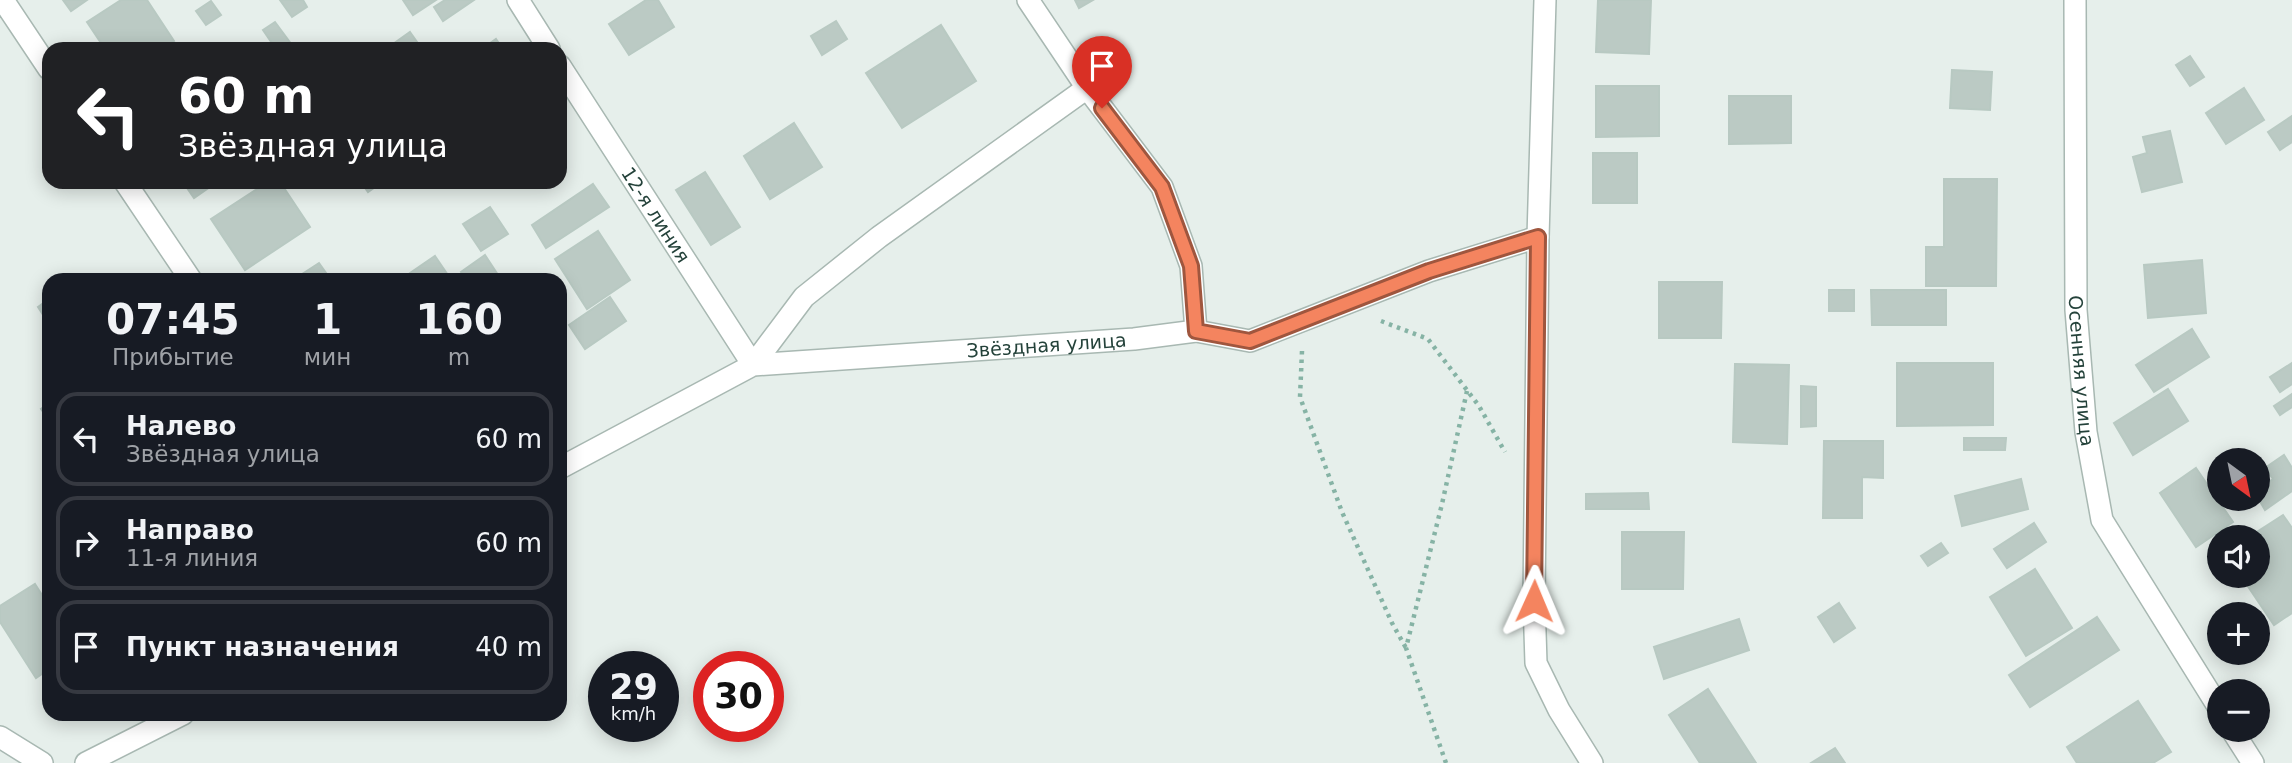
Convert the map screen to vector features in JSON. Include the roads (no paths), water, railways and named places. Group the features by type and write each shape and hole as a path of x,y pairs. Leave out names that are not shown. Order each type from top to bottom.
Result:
{"street":[{"path":"3,0 42,58"},
{"path":"518,0 545,42"},
{"path":"1028,0 1087,88 1162,187 1191,266 1196,331"},
{"path":"1545,0 1538,237 1534,601 1536,663 1559,710 1592,763"},
{"name":"Осенняя улица","path":"2075,0 2076,310 2086,432 2102,520 2207,689"},
{"name":"12-я линия","path":"567,77 753,365"},
{"path":"753,365 804,297 879,236 1087,88"},
{"path":"130,189 186,273"},
{"name":"Звёздная улица","path":"567,464 753,365 1121,340 1196,331 1250,341 1429,271 1538,237"},
{"path":"86,763 169,721"},
{"path":"0,737 42,763"},
{"path":"2240,742 2253,763"}]}
